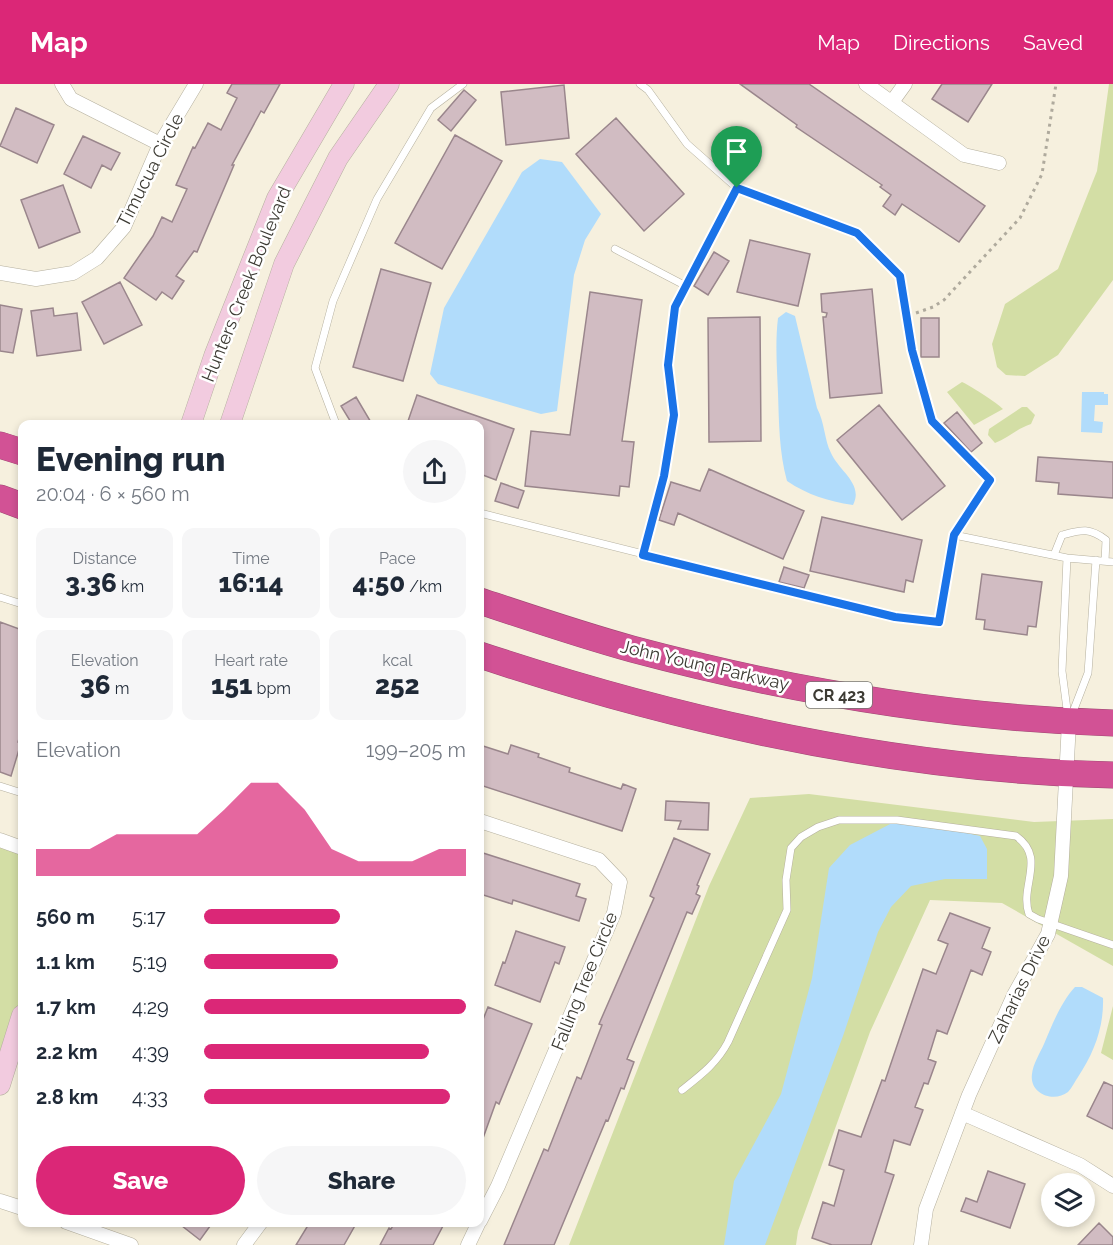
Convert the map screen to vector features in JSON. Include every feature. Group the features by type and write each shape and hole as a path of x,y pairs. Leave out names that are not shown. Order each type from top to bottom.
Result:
{"highway":[{"path":"0,445 18,451"},
{"path":"0,498 18,505"},
{"name":"John Young Parkway","path":"484,603 631,649 765,681 885,703 1069,722 1113,723"},
{"path":"484,656 600,692 731,727 875,754 946,764 1065,774 1113,775"}],"street":[{"path":"62,84 71,99 160,144"},
{"name":"Timucua Circle","path":"0,273 36,279 73,273 97,258 124,227 160,144 196,84"},
{"name":"Hunters Creek Boulevard","path":"192,420 214,356 277,198 344,84"},
{"name":"Hunters Creek Boulevard","path":"231,420 284,264 338,158 389,84"},
{"path":"866,84 964,155 999,163"},
{"path":"892,102 905,84"},
{"name":"Zaharias Drive","path":"921,1245 926,1209 962,1113 1014,995 1048,934 1061,876 1069,722"},
{"name":"Falling Tree Circle","path":"484,822 599,860 620,882 614,913 484,1214"},
{"path":"0,840 18,847"},
{"path":"0,1085 18,1028"},
{"path":"962,1113 1080,1165 1113,1186"},
{"path":"0,1201 18,1207"},
{"path":"80,1227 131,1245"},
{"path":"244,1245 257,1227"},
{"name":"Falling Tree Circle","path":"468,1245 477,1227"}],"lane":[{"path":"334,420 315,368 333,301 376,198 432,108 463,84"},
{"path":"484,514 895,617 939,622 954,535 990,480 932,421 912,350 900,276 857,233 737,188 687,144 648,90 640,84"},
{"path":"643,555 664,476 674,415 668,365 675,307 737,188"},
{"path":"615,249 686,286"},
{"path":"954,535 1067,558 1109,561 1106,540 1096,533 1082,530 1062,535 1054,555"},
{"path":"1067,558 1062,671 1069,722"},
{"path":"1069,722 1088,673 1096,560"},
{"path":"0,597 18,603"},
{"path":"0,786 18,792"},
{"path":"682,1090 709,1070 721,1056 786,910 786,880 790,848 801,837 818,827 839,820 897,820 1016,837 1026,843 1031,852 1030,876 1025,896 1029,914 1050,924 1113,945"}],"path":[{"path":"906,317 933,307 944,300 1020,218 1042,174 1056,84"}],"green space":[{"path":"1109,84 1113,84 1113,280 1058,355 1025,376 1006,375 997,367 992,344 1005,304 1058,269 1097,171"},
{"path":"962,382 1003,409 974,425 947,392"},
{"path":"1022,407 1027,407 1035,415 1031,424 995,443 988,435 989,429"},
{"path":"809,794 1034,822 1113,819 1113,966 1002,903 930,900 870,1032 798,1231 796,1245 569,1245 709,886 750,798"},
{"path":"0,840 18,847 18,1028 0,1085"},
{"path":"1113,1006 1113,1060 1101,1053"}],"water":[{"path":"540,159 562,162 601,214 585,240 574,275 557,411 541,414 438,384 430,374 444,308 522,172"},
{"path":"786,312 795,316 829,448 853,484 856,497 853,505 818,497 787,481 780,437 776,346 778,318"},
{"path":"1082,392 1108,394 1108,405 1095,405 1094,421 1103,422 1102,433 1081,432"},
{"path":"894,822 940,827 980,836 987,849 987,879 945,879 911,886 891,907 878,932 843,1036 765,1245 724,1245 734,1181 781,1094 812,978 829,868 850,845"},
{"path":"1075,987 1082,987 1103,998 1100,1029 1089,1059 1068,1092 1056,1097 1044,1095 1034,1087 1032,1081 1035,1062 1057,1014"}],"building":[{"path":"232,84 280,84 264,113 261,111 232,165 234,165 197,252 194,251 176,276 184,281 172,299 162,292 156,300 124,278 153,236 162,217 172,222 187,189 176,185 193,147 195,148 208,123 221,130 237,98 227,93"},
{"path":"740,84 809,84 985,206 959,242 902,204 895,215 883,206 891,195 880,187 882,185 796,127 797,125"},
{"path":"942,84 992,84 968,122 932,99"},
{"path":"564,85 569,138 506,145 501,92"},
{"path":"464,90 476,100 451,131 438,120"},
{"path":"16,108 54,125 37,163 0,146"},
{"path":"616,118 684,194 644,231 576,154"},
{"path":"455,135 502,161 442,269 395,243"},
{"path":"83,136 120,153 111,170 102,165 91,188 64,174"},
{"path":"63,185 80,232 39,248 21,200"},
{"path":"750,240 810,254 798,306 737,292"},
{"path":"714,252 729,261 708,295 694,286"},
{"path":"381,269 431,283 403,381 353,367"},
{"path":"120,282 142,325 104,344 82,302"},
{"path":"872,289 882,393 830,398 823,317 826,317 827,313 822,312 821,294"},
{"path":"590,292 642,300 622,441 634,442 629,487 620,486 619,496 525,486 531,431 570,435"},
{"path":"0,305 22,309 13,353 0,351"},
{"path":"53,308 54,316 77,313 81,350 37,356 31,311"},
{"path":"760,317 761,441 709,442 708,318"},
{"path":"921,318 939,318 939,357 921,357"},
{"path":"417,395 514,429 496,480 484,476 484,420 408,420"},
{"path":"356,397 370,420 350,420 341,406"},
{"path":"879,405 945,486 902,520 837,440"},
{"path":"957,412 982,443 971,452 944,423"},
{"path":"1038,457 1113,462 1113,498 1058,494 1059,483 1036,481"},
{"path":"709,469 804,511 783,559 678,513 674,525 659,520 671,482 700,491"},
{"path":"501,483 524,491 518,508 495,501"},
{"path":"822,517 922,540 913,582 906,580 904,592 810,571"},
{"path":"784,567 809,575 804,588 779,582"},
{"path":"982,574 1042,582 1036,627 1028,626 1027,635 984,629 985,620 976,619"},
{"path":"0,622 18,629 18,753 11,776 0,772"},
{"path":"511,745 570,768 569,772 621,789 623,784 636,789 622,831 484,786 484,746 508,754"},
{"path":"666,801 709,803 708,830 678,829 681,821 665,820"},
{"path":"674,838 710,854 697,885 699,886 696,894 700,896 692,914 687,912 627,1059 634,1062 624,1089 621,1088 608,1121 606,1120 554,1245 504,1245 544,1149 548,1151 577,1077 581,1079 602,1025 599,1024 654,898 650,896"},
{"path":"484,853 580,884 576,896 586,899 579,921 513,900 512,904 484,895"},
{"path":"950,913 990,928 982,948 991,952 982,975 971,970 947,1034 937,1030 928,1059 936,1062 928,1084 924,1083 915,1107 923,1110 910,1145 894,1140 885,1172 894,1175 871,1245 832,1245 812,1238 823,1202 834,1206 844,1170 829,1165 839,1130 861,1137 882,1080 885,1081 923,969 936,974 948,944 938,940"},
{"path":"516,931 565,947 559,964 555,962 540,1002 495,985"},
{"path":"488,1007 532,1024 499,1104 496,1102 484,1135 484,1017"},
{"path":"1104,1082 1113,1086 1113,1129 1087,1116"},
{"path":"988,1171 1025,1184 1010,1228 961,1211 966,1198 977,1202"},
{"path":"1099,1223 1113,1237 1113,1245 1078,1245"},
{"path":"183,1227 209,1227 200,1240"},
{"path":"307,1227 354,1227 344,1245 296,1245"},
{"path":"392,1227 442,1227 433,1245 380,1245 389,1228"}],"route":[{"path":"737,188 857,233 900,276 912,350 932,421 990,480 954,535 939,622 895,617 643,555 664,476 674,415 668,365 675,307 737,188"}]}
